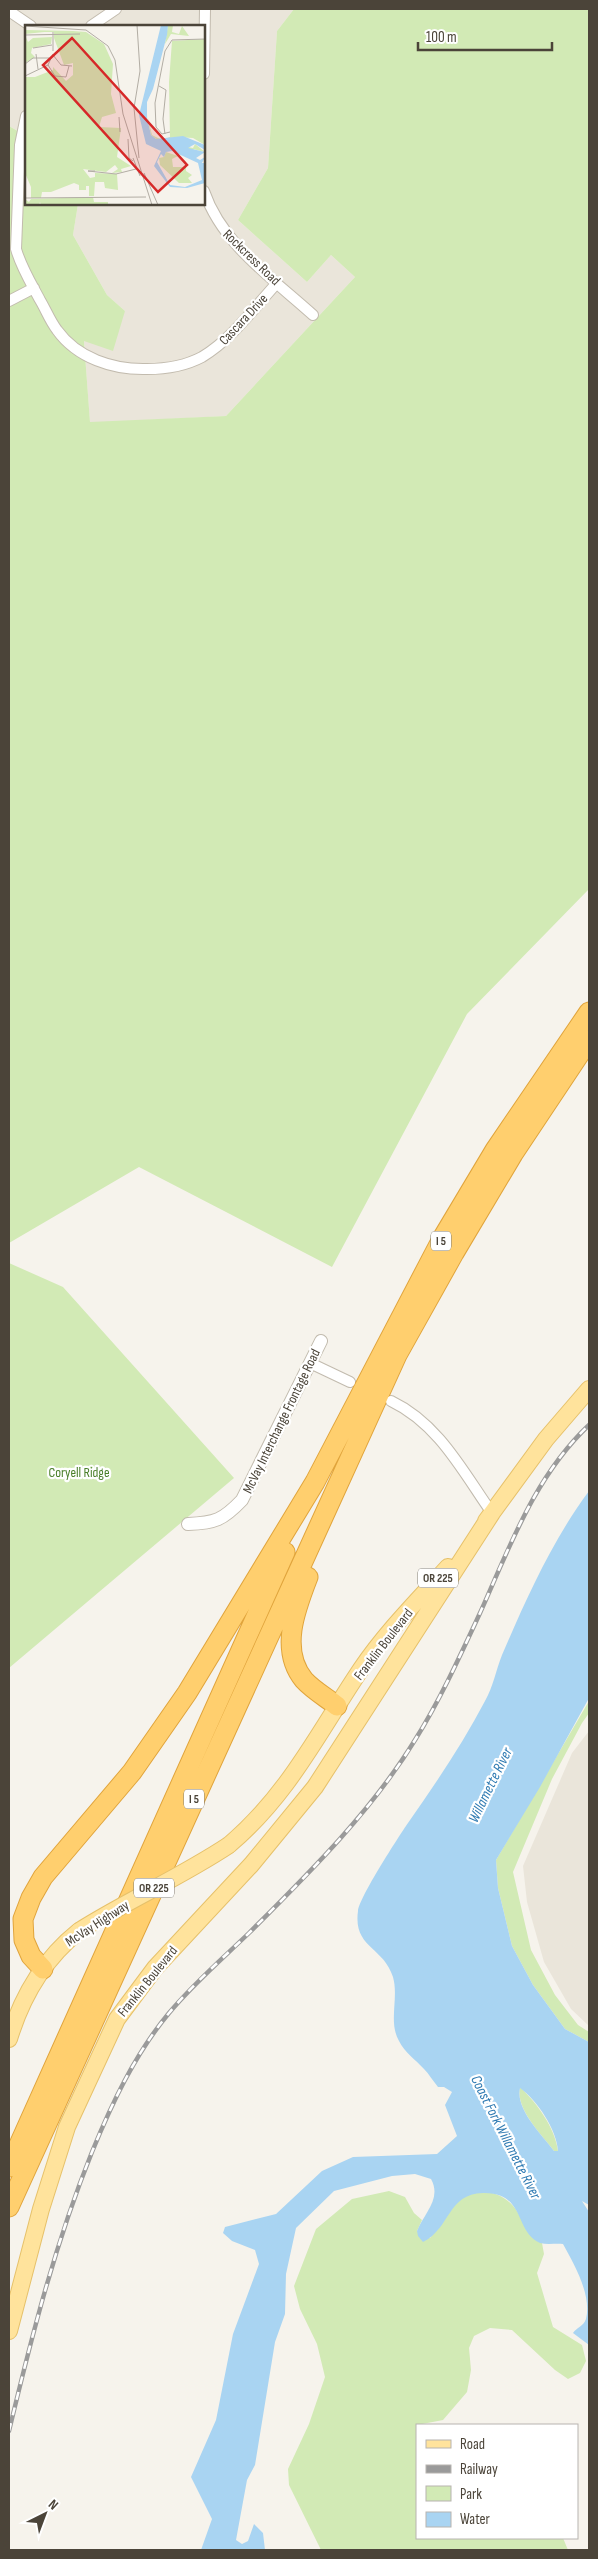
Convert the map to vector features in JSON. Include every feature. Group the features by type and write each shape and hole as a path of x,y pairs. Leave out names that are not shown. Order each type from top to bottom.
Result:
{"highway":[{"name":"I 5","path":"9,2167 246,1643 314,1482 443,1237 495,1150 589,1012"},
{"name":"I 5","path":"9,2207 397,1355 454,1252 513,1154 589,1040"},
{"path":"337,1706 304,1680 295,1665 291,1647 291,1631 298,1602 370,1413"},
{"path":"43,1968 31,1956 24,1940 23,1919 31,1898 43,1877 132,1772 187,1693 314,1482"}],"main road":[{"name":"Franklin Boulevard","path":"9,2330 41,2209 67,2128 116,2019 155,1968 251,1865 315,1787 492,1513 546,1439 589,1389"},
{"name":"Franklin Boulevard","path":"337,1706 381,1642 492,1513"},
{"path":"337,1706 350,1721 350,1735"},
{"name":"McVay Highway","path":"9,2039 27,1992 61,1946 79,1931 103,1916 206,1860 229,1845 250,1827 274,1801 298,1770 337,1706"}],"street":[{"path":"92,25 116,9"},
{"path":"205,9 205,25"},
{"path":"9,11 30,25"},
{"name":"Cascara Drive","path":"25,121 20,145 16,234 20,262 57,330 72,345 90,358 118,367 156,369 181,365 200,358 215,348 277,283"},
{"name":"Rockcress Road","path":"205,194 209,206 227,236 313,314"},
{"path":"9,301 34,288"},
{"name":"McVay Interchange Frontage Road","path":"188,1524 211,1523 228,1515 242,1500 321,1341"},
{"path":"310,1363 350,1382"},
{"path":"391,1401 406,1408 430,1427 492,1513"}],"shaded area":[{"path":"9,9 294,9 277,31 268,168 238,220 307,282 331,255 355,277 226,416 90,423 84,340 125,311 107,295 73,235 78,205 205,205 205,25 25,25 25,135 9,126"},
{"path":"589,1731 589,2026 571,2009 544,1962 527,1902 523,1866 572,1753"}],"green space":[{"path":"294,9 589,9 589,889 467,1014 332,1267 139,1167 9,1243 9,126 25,135 25,205 78,205 73,235 107,295 125,311 113,351 84,341 90,422 226,416 355,277 331,255 307,282 238,220 268,168 277,31"},
{"name":"Coryell Ridge","path":"9,1263 63,1287 234,1478 9,1668"},
{"path":"589,1701 589,1713 552,1779 513,1872 531,1950 555,1995 578,2025 589,2032 589,2042 565,2029 533,1985 512,1946 498,1888 496,1860"},
{"path":"520,2087 544,2116 553,2134 558,2151 554,2151 525,2113 520,2095"},
{"path":"389,2191 405,2197 414,2213 422,2220 417,2231 430,2238 460,2199 467,2194 483,2191 506,2199 517,2211 530,2233 542,2243 544,2254 537,2273 553,2327 582,2345 586,2361 580,2373 568,2379 555,2370 512,2330 490,2328 474,2336 469,2348 471,2370 467,2392 443,2420 416,2424 416,2539 563,2539 568,2550 321,2550 289,2485 288,2469 309,2424 325,2377 317,2344 300,2309 294,2286 316,2229 352,2199"}],"water":[{"path":"589,1491 589,1698 540,1787 496,1860 498,1888 512,1946 533,1985 565,2029 589,2042 589,2205 582,2201 589,2212 589,2345 573,2333 586,2319 586,2300 581,2280 563,2244 540,2243 532,2238 513,2205 506,2199 497,2194 483,2193 462,2199 439,2229 423,2242 418,2236 417,2231 433,2199 434,2186 431,2179 415,2174 392,2176 334,2191 296,2228 286,2274 285,2314 275,2342 255,2465 247,2480 236,2540 242,2544 248,2541 254,2524 263,2533 265,2550 201,2550 212,2519 191,2477 216,2420 233,2334 259,2264 255,2250 232,2241 223,2233 225,2227 276,2214 322,2171 353,2157 437,2154 457,2136 445,2105 452,2092 444,2087 438,2087 399,2041 394,2026 395,1985 393,1977 383,1959 364,1940 360,1933 358,1911 380,1867 477,1717 488,1696 502,1655 531,1591 563,1530","holes":["520,2088 526,2093 550,2125 558,2151 554,2151 525,2113 520,2096"]}],"railway":[{"path":"9,2431 36,2325 67,2221 100,2134 116,2097 135,2062 145,2045 178,2002 316,1865 359,1817 398,1767 441,1694 513,1538 539,1489 553,1466 589,1425"}],"water label":[{"name":"Willamette River","path":"490,1785"},
{"name":"Coast Fork Willamette River","path":"506,2137"}]}
